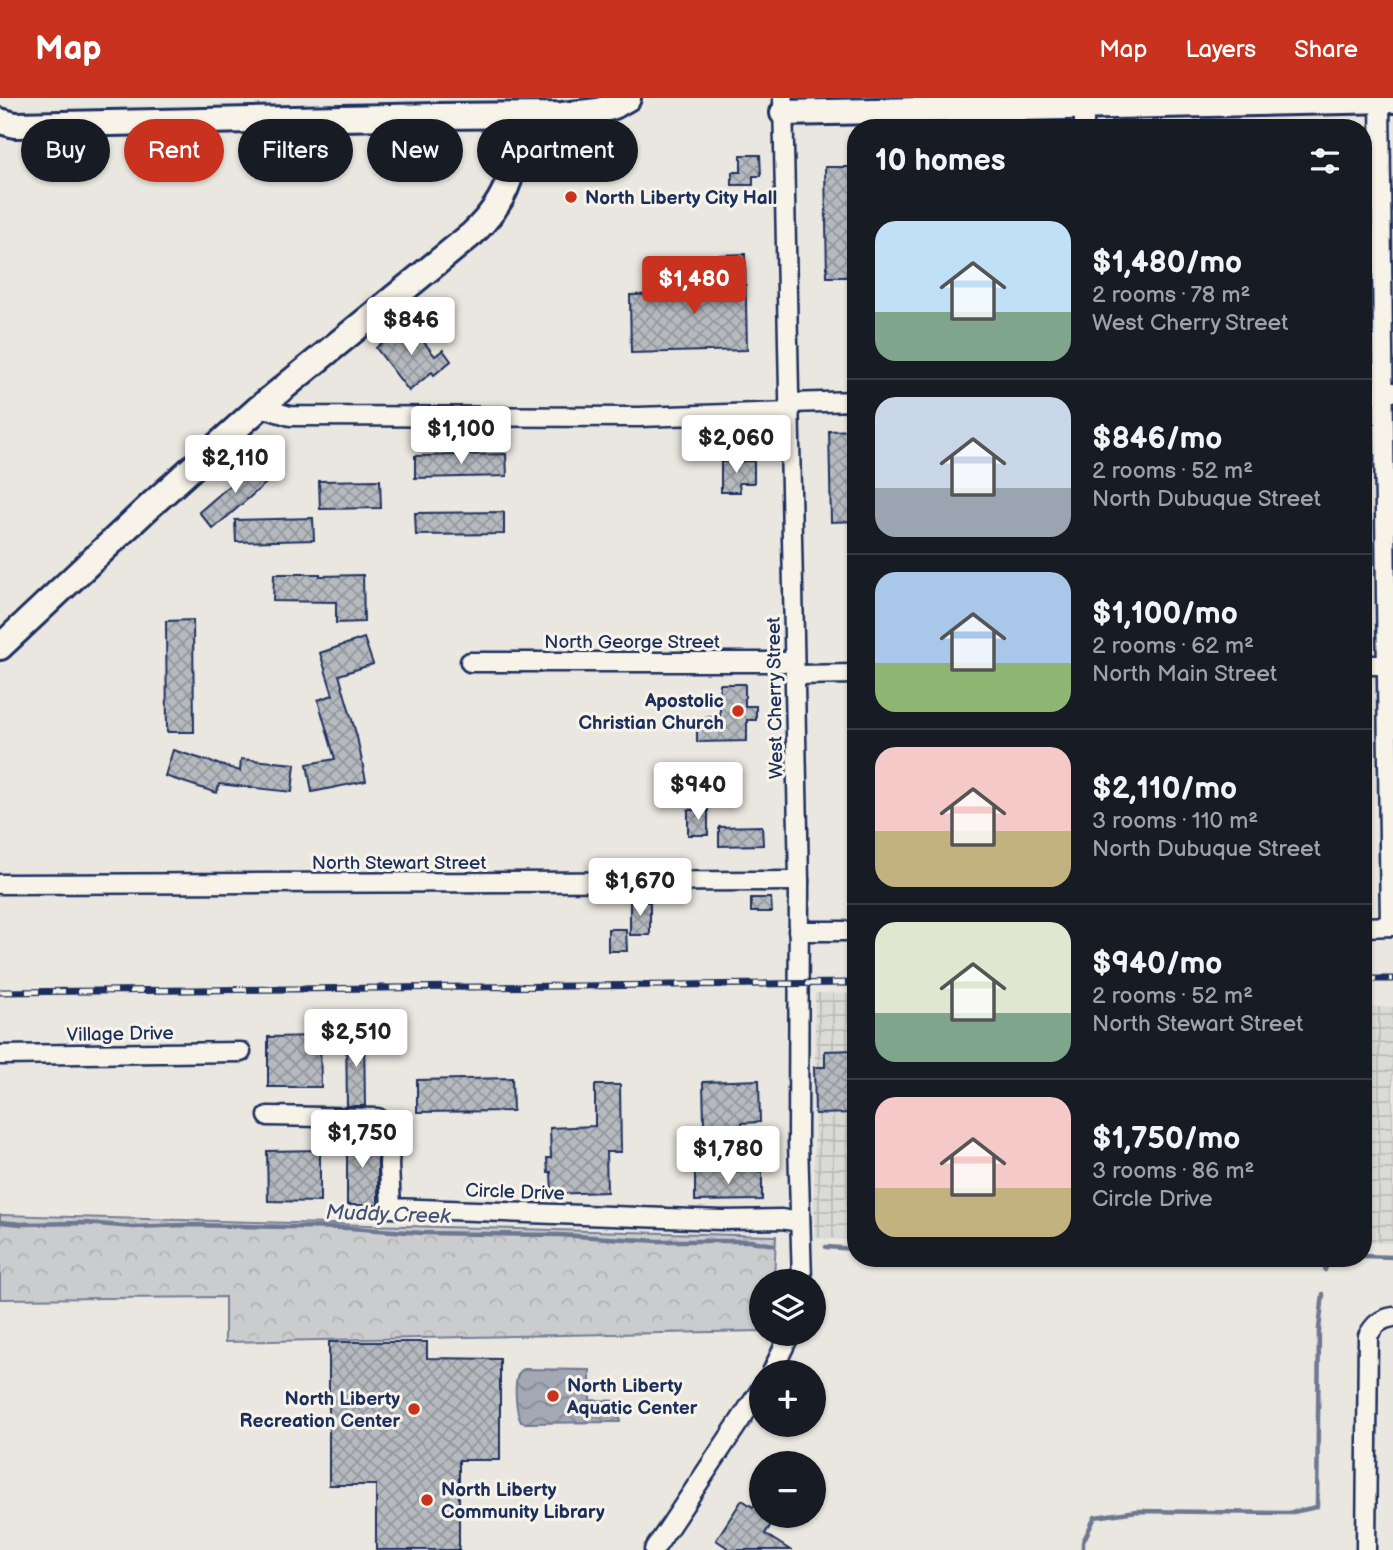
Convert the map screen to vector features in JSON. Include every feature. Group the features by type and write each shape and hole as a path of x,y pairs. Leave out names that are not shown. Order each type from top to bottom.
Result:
{"street":[{"path":"5,126 518,116 584,113 614,106 628,98"},
{"path":"783,106 1084,117 1269,101 1386,100 1392,926 1372,927"},
{"name":"West Cherry Street","path":"783,106 799,881 802,1269"},
{"path":"0,647 260,407 486,220 499,204 510,179 516,151 518,116"},
{"path":"260,407 290,416 639,417 847,402"},
{"name":"North George Street","path":"470,662 795,668 847,673"},
{"path":"1372,665 1390,665"},
{"name":"North Stewart Street","path":"0,884 799,881"},
{"path":"798,931 847,931"},
{"name":"Village Drive","path":"0,1055 241,1052"},
{"name":"Circle Drive","path":"268,1116 378,1118 391,1129 388,1164 391,1208 722,1220 781,1219 800,1222"},
{"path":"1366,1550 1368,1336 1374,1326 1393,1317"},
{"path":"654,1550 749,1407"}],"shaded area":[{"path":"815,993 847,994 847,1239 814,1238"},
{"path":"1372,1007 1393,1007 1393,1243 1372,1242"}],"green space":[{"path":"0,1215 776,1236 775,1269 749,1269 749,1331 225,1342 225,1297 0,1299"}],"water":[{"name":"North Liberty Aquatic Center","path":"524,1369 590,1370 590,1400 621,1401 620,1422 521,1422 516,1390 517,1377"}],"building":[{"path":"741,155 760,155 761,176 753,176 753,185 732,185 732,172 741,172"},
{"path":"825,167 847,167 847,277 827,277"},
{"path":"745,254 747,350 631,353 630,295 720,293 720,255"},
{"path":"408,322 435,356 443,350 451,361 409,391 376,348"},
{"path":"847,430 847,521 831,522 829,431"},
{"path":"506,454 507,476 415,478 415,456"},
{"path":"258,461 272,478 213,529 199,512"},
{"path":"754,461 754,483 739,483 740,492 721,492 721,462"},
{"path":"380,480 381,508 320,509 319,481"},
{"path":"504,512 504,534 416,535 415,513"},
{"path":"313,518 314,540 236,542 235,520"},
{"path":"274,574 363,575 364,622 336,623 336,602 273,601"},
{"path":"193,620 194,732 167,732 166,621"},
{"path":"364,638 373,664 339,675 357,737 366,781 312,792 307,764 335,759 318,700 333,695 320,653"},
{"name":"Apostolic Christian Church","path":"720,684 745,684 745,706 756,706 756,720 747,720 747,741 697,742 697,717 720,717"},
{"path":"173,750 240,771 241,759 295,764 292,792 219,784 217,793 165,776"},
{"path":"688,810 708,810 708,835 688,835"},
{"path":"762,826 763,845 719,846 719,827"},
{"path":"751,898 771,898 772,912 751,912"},
{"path":"630,902 650,902 650,935 630,935"},
{"path":"608,929 626,929 627,951 608,951"},
{"path":"364,1032 365,1106 347,1106 346,1033"},
{"path":"320,1036 321,1087 268,1087 268,1037"},
{"path":"847,1050 847,1113 815,1114 814,1067 825,1067 825,1051"},
{"path":"512,1078 513,1111 417,1112 417,1080"},
{"path":"759,1080 760,1122 742,1123 742,1127 704,1124 703,1082"},
{"path":"595,1085 620,1085 621,1152 606,1152 607,1192 552,1194 547,1158 551,1158 550,1128 595,1126"},
{"path":"347,1136 378,1136 378,1205 347,1205"},
{"path":"320,1150 320,1202 268,1201 267,1151"},
{"path":"762,1171 762,1200 695,1201 695,1172"},
{"name":"North Liberty Recreation Center","path":"329,1342 427,1342 427,1358 500,1359 500,1460 459,1460 459,1550 376,1550 376,1485 329,1485"},
{"path":"742,1500 749,1504 749,1528 769,1528 765,1534 790,1550 731,1550 716,1540"}],"waterway":[{"name":"Muddy Creek","path":"0,1222 85,1223 134,1227 184,1225 349,1228 658,1241 751,1241 774,1245"},
{"name":"Muddy Creek","path":"826,1247 847,1248"},
{"name":"Muddy Creek","path":"1372,1256 1393,1257"},
{"path":"1083,1550 1083,1542 1095,1517 1137,1511 1288,1513 1317,1507 1319,1329 1323,1294"}],"railway":[{"path":"1372,979 1393,979"},
{"path":"0,992 847,983"}],"place":[{"name":"North Liberty City Hall","path":"571,197"},
{"name":"Apostolic Christian Church","path":"738,711"},
{"name":"North Liberty Aquatic Center","path":"553,1396"},
{"name":"North Liberty Recreation Center","path":"414,1409"},
{"name":"North Liberty Community Library","path":"427,1500"}]}
